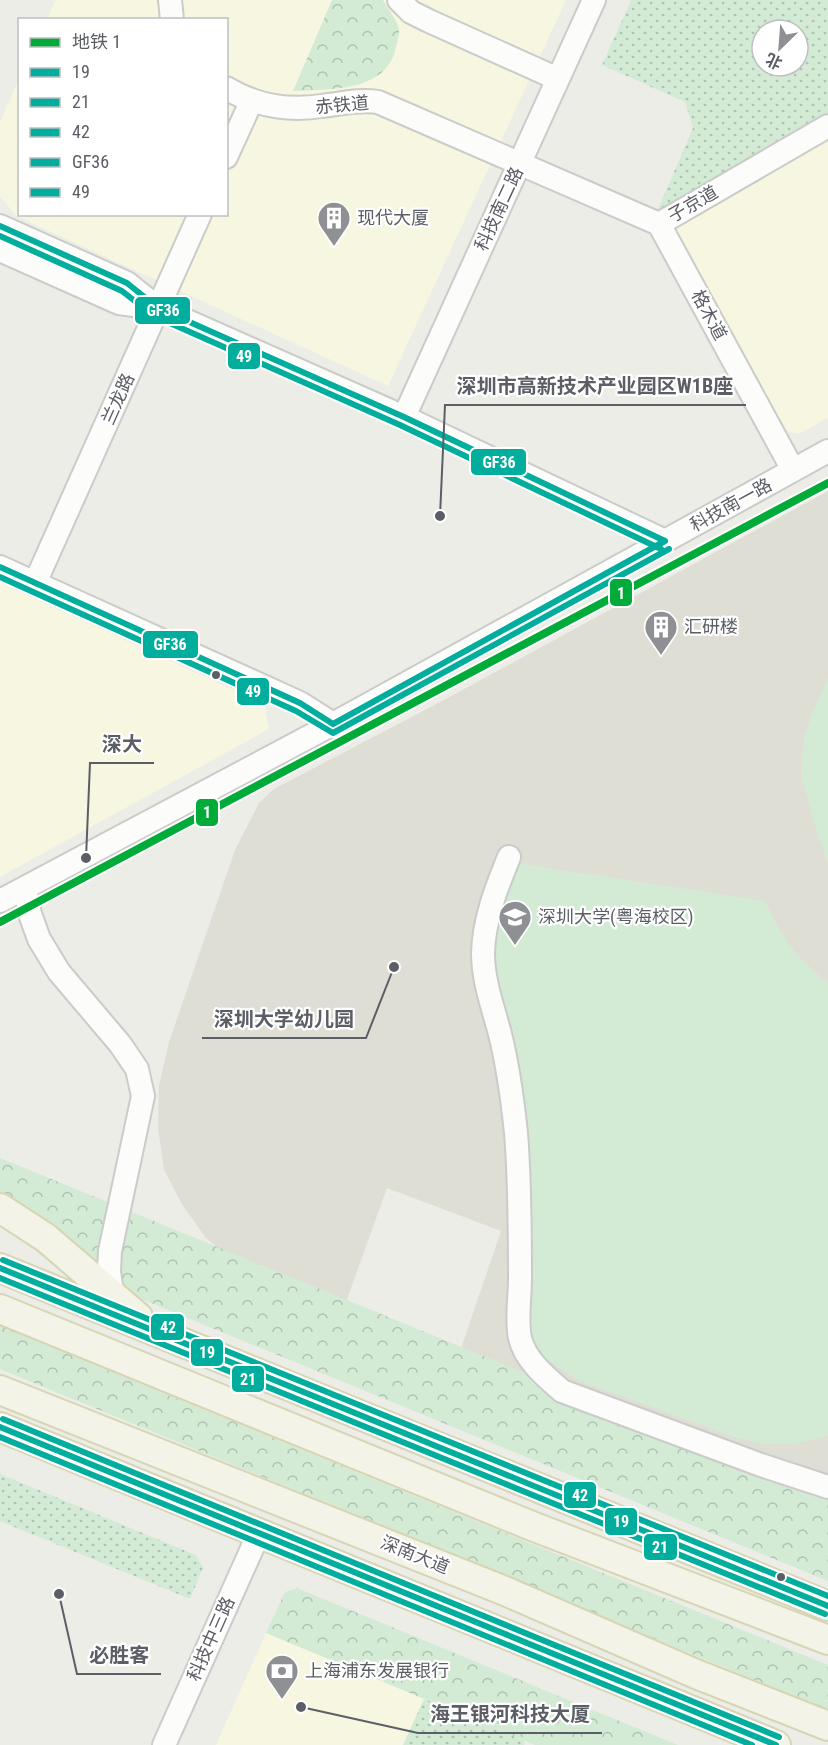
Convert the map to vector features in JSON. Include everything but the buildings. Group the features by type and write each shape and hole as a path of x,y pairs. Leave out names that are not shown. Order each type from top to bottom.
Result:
{"main road":[{"path":"0,1208 46,1238 155,1332"},
{"path":"0,1268 828,1606"},
{"path":"0,1309 532,1526 828,1640"},
{"name":"深南大道","path":"0,1390 505,1591 696,1674 828,1726"},
{"path":"0,1411 97,1467"},
{"path":"0,1427 776,1745"},
{"path":"441,1449 724,1599"},
{"path":"331,1562 696,1674"}],"street":[{"path":"170,0 172,18"},
{"path":"399,0 411,12 429,21 558,79"},
{"name":"科技南二路","path":"404,417 594,0"},
{"name":"赤铁道","path":"228,89 252,100 279,108 303,108 351,101 378,102 520,163"},
{"path":"228,153 252,100"},
{"name":"子京道","path":"520,163 659,224 828,126"},
{"name":"兰龙路","path":"35,583 199,216"},
{"name":"格木道","path":"659,224 793,470"},
{"path":"0,226 127,283 158,309"},
{"path":"0,250 119,303 158,309 404,417 665,541"},
{"name":"科技南一路","path":"0,901 333,724 828,451"},
{"path":"0,567 300,703 333,724"},
{"path":"509,857 490,906 483,956 486,982 501,1036 516,1130 519,1185 520,1304 518,1323 520,1341 531,1360 545,1377 562,1391 761,1465 828,1487"},
{"path":"25,889 30,914 39,939 58,972 120,1044 137,1070 142,1096 110,1251 109,1271 112,1294"},
{"name":"科技中三路","path":"164,1745 259,1533"}],"shaded area":[{"path":"56,0 566,0 388,386 16,216 0,196 0,122 18,81 18,216 228,216 228,18 47,18"},
{"path":"828,116 828,418 798,434 787,431 664,212"},
{"name":"深圳大学(粤海校区)","path":"828,491 828,1504 456,1363 501,1231 387,1188 341,1316 241,1267 206,1238 183,1206 164,1170 158,1128 159,1085 169,1042 235,850 259,803 274,789 444,700"},
{"path":"0,583 264,704 269,729 0,877"},
{"path":"266,1633 424,1699 403,1745 216,1745"}],"green space":[{"path":"332,0 383,0 399,29 396,47 390,62 381,73 355,86 293,91"},
{"path":"631,0 828,0 828,116 664,212 658,209 693,128 685,102 602,65"},
{"path":"828,678 828,862 818,836 801,774 804,738"},
{"path":"515,863 765,901 779,929 796,954 828,984 828,1436 794,1444 761,1444 731,1436 575,1379 537,1352 528,1337 491,950 499,894"},
{"path":"0,1158 828,1497 828,1581 112,1287 0,1204"},
{"path":"0,1326 828,1665 828,1710 0,1369"},
{"path":"0,1474 196,1555 203,1568 190,1599 0,1521"},
{"path":"297,1588 678,1745 535,1745 266,1633 285,1592"},
{"path":"424,1699 525,1741 524,1745 403,1745"}],"metro line":[{"name":"1","path":"0,922 828,483"}],"transit line":[{"name":"GF36","path":"0,226 127,283 158,308 404,417 665,541"},
{"name":"49","path":"0,236 122,291 154,316 400,425 661,549"},
{"name":"GF36","path":"0,567 300,703 333,724 665,541"},
{"name":"49","path":"0,577 296,711 333,733 669,549"},
{"name":"42","path":"3,1260 828,1596"},
{"name":"19","path":"0,1268 828,1606"},
{"name":"21","path":"0,1278 825,1614"},
{"name":"42","path":"3,1419 779,1737"},
{"name":"19","path":"0,1427 776,1745"},
{"name":"21","path":"0,1437 752,1745"}],"place":[{"name":"现代大厦","path":"334,247"},
{"name":"深圳市高新技术产业园区W1B座","path":"440,516"},
{"name":"汇研楼","path":"661,656"},
{"name":"深大","path":"86,858"},
{"name":"深圳大学(粤海校区)","path":"515,946"},
{"name":"深圳大学幼儿园","path":"394,967"},
{"name":"必胜客","path":"59,1594"},
{"name":"上海浦东发展银行","path":"282,1700"},
{"name":"海王银河科技大厦","path":"301,1707"}]}
